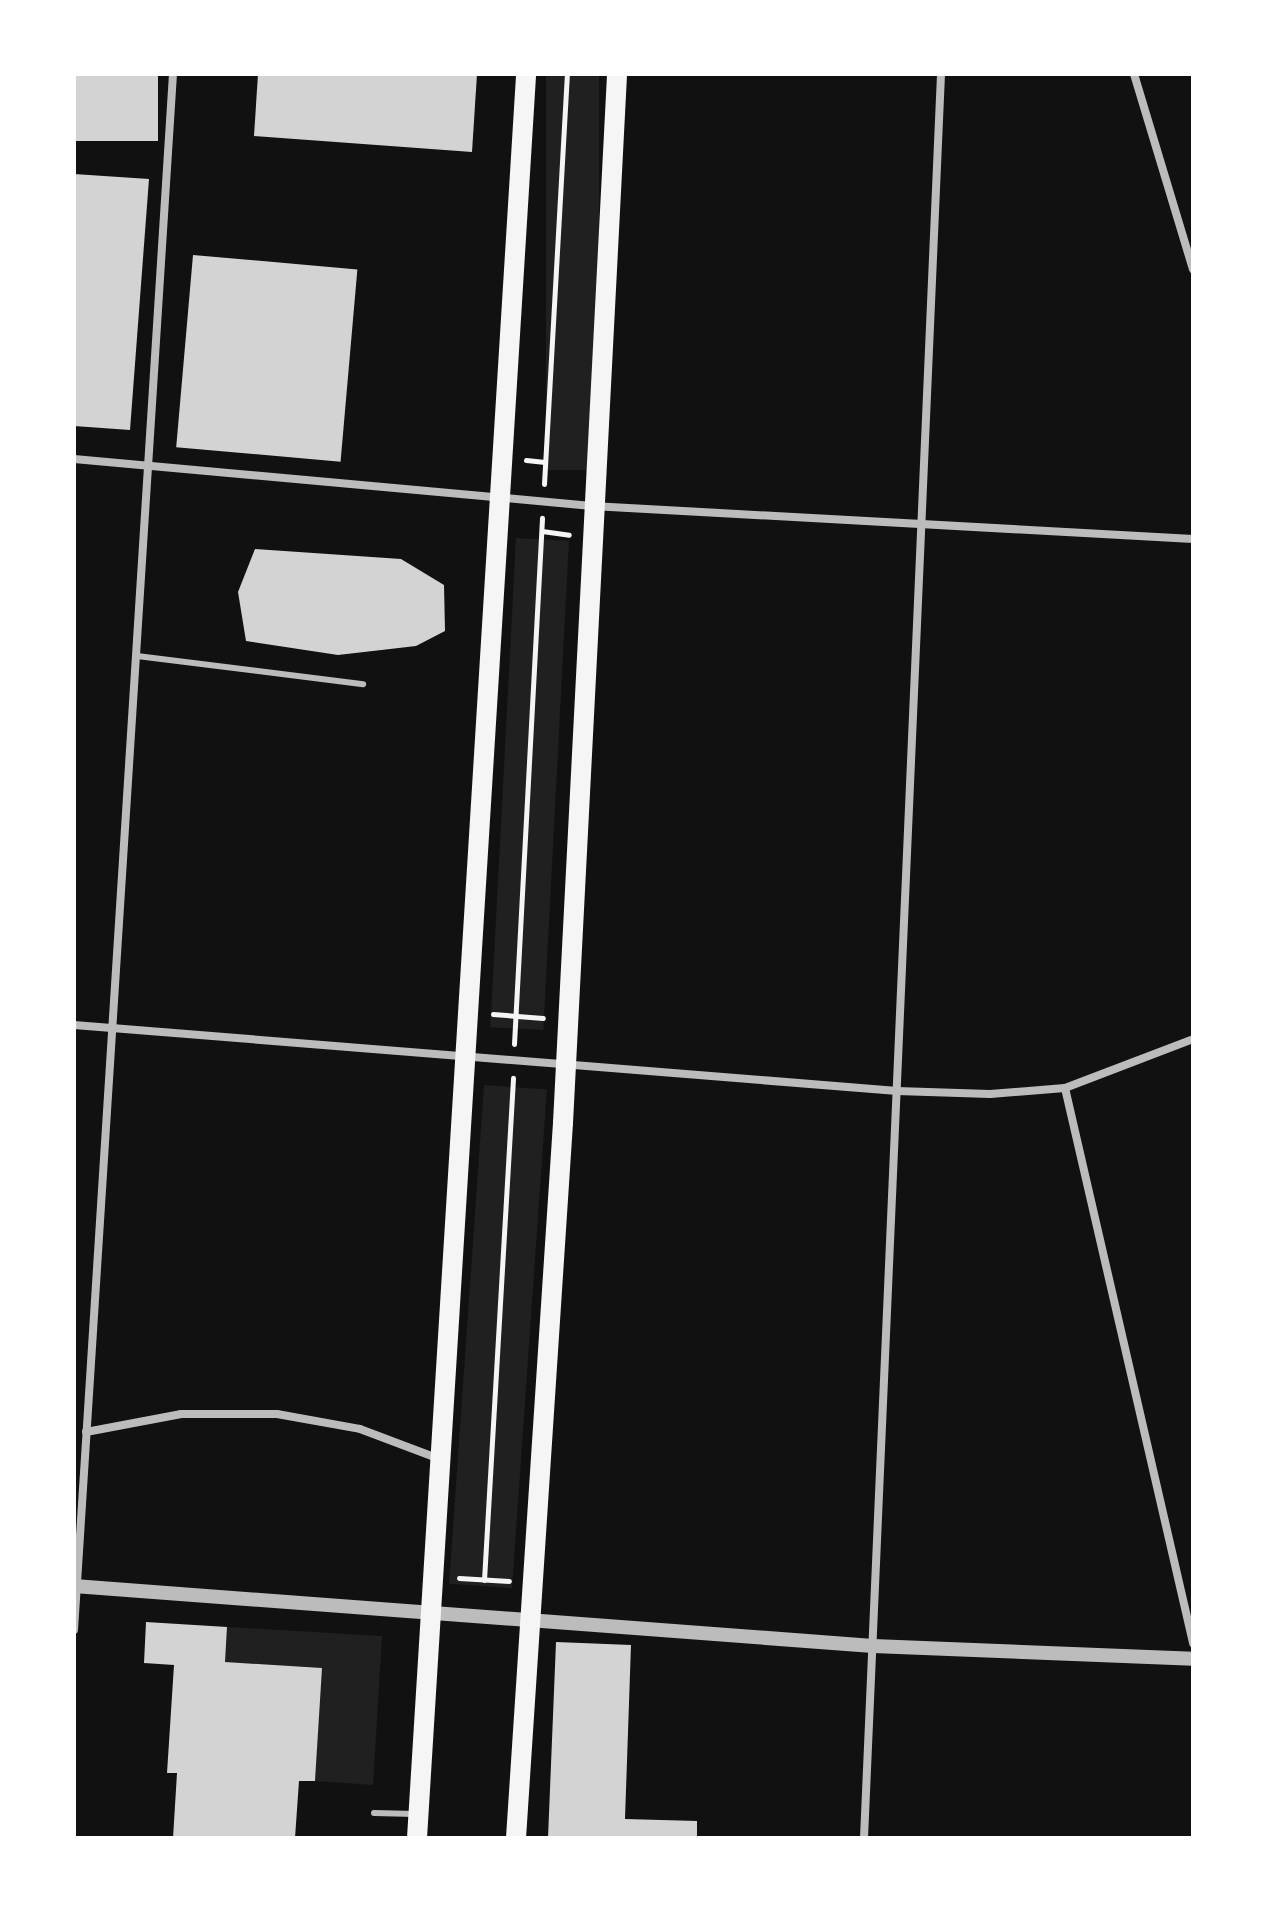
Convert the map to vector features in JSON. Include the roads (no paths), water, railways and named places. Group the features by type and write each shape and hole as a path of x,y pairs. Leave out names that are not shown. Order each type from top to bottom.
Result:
{"main road":[{"path":"417,1838 526,74"},
{"path":"516,1838 566,1066 592,506 617,74"}],"street":[{"path":"74,1630 173,74"},
{"path":"864,1838 941,74"},
{"path":"1134,74 1193,269"},
{"path":"74,459 592,506 921,527 1193,539"},
{"path":"74,1025 897,1091 990,1094 1065,1088 1193,1039"},
{"path":"1065,1088 1193,1643"},
{"path":"86,1432 181,1414 277,1414 360,1429 441,1459"},
{"path":"75,1586 431,1609 873,1646 1193,1659"}],"lane":[{"path":"137,656 363,684"},
{"path":"374,1813 418,1815"}]}
